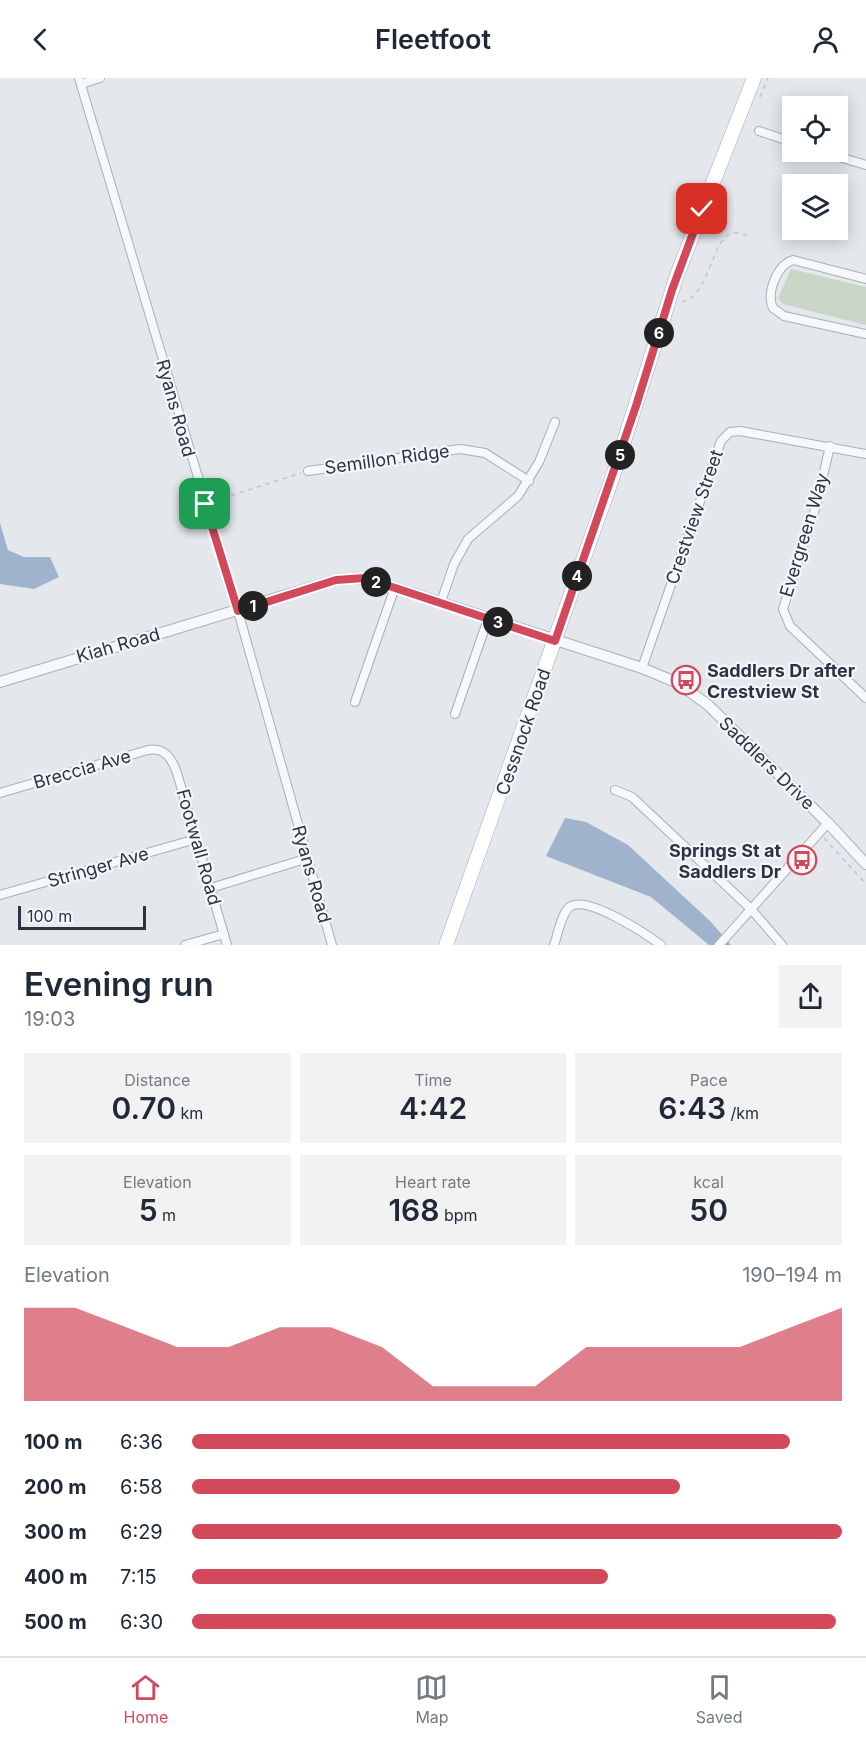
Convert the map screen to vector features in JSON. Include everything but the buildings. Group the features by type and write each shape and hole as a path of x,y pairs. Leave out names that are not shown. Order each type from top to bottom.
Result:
{"main road":[{"name":"Cessnock Road","path":"446,945 639,398 677,275 754,78"}],"street":[{"path":"80,81 100,78"},
{"name":"Ryans Road","path":"80,81 238,611 332,945"},
{"path":"759,131 782,139"},
{"path":"848,160 866,165"},
{"path":"866,279 793,260 780,269 770,297 773,308 784,316 866,334"},
{"path":"441,602 454,564 468,539 518,496 529,481 555,422"},
{"name":"Crestview Street","path":"642,668 723,438 730,432 740,431 866,454"},
{"name":"Evergreen Way","path":"830,446 816,506 785,594 783,609 790,626 866,698"},
{"name":"Semillon Ridge","path":"308,471 460,448 484,453 529,481"},
{"name":"Kiah Road","path":"0,682 336,580 365,578 395,587"},
{"path":"355,702 395,587"},
{"name":"Saddlers Drive","path":"395,587 642,668 678,683 708,705 828,823 866,864"},
{"path":"455,714 488,619"},
{"name":"Breccia Ave","path":"0,793 148,750 156,749 165,752"},
{"name":"Footwall Road","path":"165,752 172,760 227,945"},
{"path":"615,790 632,797 751,909 782,945"},
{"path":"719,945 828,823"},
{"name":"Stringer Ave","path":"0,895 196,839"},
{"path":"211,888 308,858"},
{"path":"554,945 566,912 570,907 578,904 625,921 661,945"},
{"path":"185,945 224,934"}],"path":[{"path":"760,97 768,78"},
{"path":"678,302 684,302 708,276 720,242 726,236 736,233 751,237"},
{"path":"205,504 308,471"},
{"path":"825,839 866,884"}],"green space":[{"path":"791,269 866,287 866,325 783,304 778,298"}],"water":[{"path":"0,523 8,550 24,557 50,557 59,577 34,589 0,584"},
{"path":"565,818 586,822 628,845 710,921 731,945 709,945 651,897 546,856"}],"place":[{"name":"Saddlers Dr after Crestview St","path":"686,680"},
{"name":"Springs St at Saddlers Dr","path":"802,860"}],"route":[{"path":"205,504 238,611 336,580 365,578 555,641 645,381 672,290 702,209"}]}
